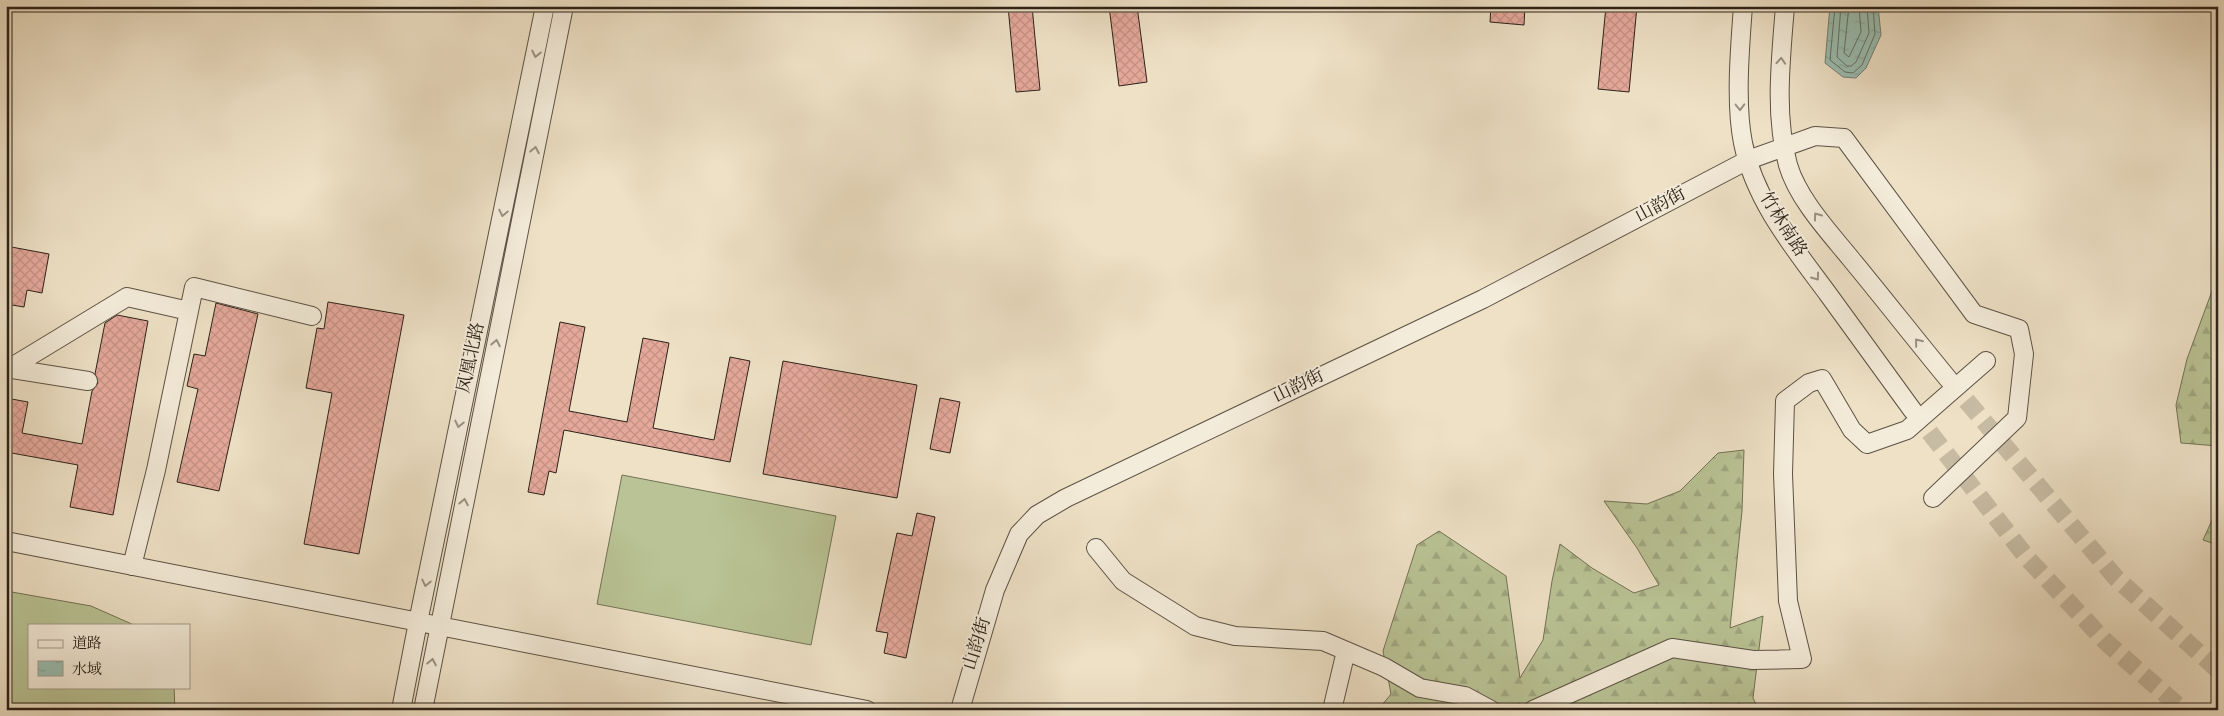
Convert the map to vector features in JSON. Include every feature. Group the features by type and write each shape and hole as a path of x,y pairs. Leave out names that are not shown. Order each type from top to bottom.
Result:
{"street":[{"name":"凤凰北路","path":"401,710 546,6"},
{"name":"凤凰北路","path":"423,710 438,626 564,6"},
{"name":"竹林南路","path":"1743,6 1740,123 1748,160 1770,212 1913,410"},
{"name":"竹林南路","path":"1785,6 1780,73 1780,104 1785,147 1791,172 1814,214 1949,380"},
{"name":"山韵街","path":"960,710 995,590 1019,534 1037,515 1066,498 1483,299 1748,160 1814,136 1844,138 1974,314 2018,329 2024,354 2017,418 1933,498"},
{"path":"132,566 156,470 194,287 312,316"},
{"path":"8,368 127,297 189,311"},
{"path":"1532,710 1672,648 1753,660 1802,659 1788,602 1783,474 1785,401 1809,383 1822,379 1852,430 1867,444 1907,430 1986,361"},
{"path":"8,368 88,381"},
{"path":"6,542 867,710"},
{"path":"1096,548 1123,581 1195,626 1235,636 1323,641 1384,667 1420,688 1466,696 1491,710"},
{"path":"1332,710 1346,651"}],"green space":[{"path":"2218,287 2218,446 2181,443 2176,405 2187,359 2212,291"},
{"path":"1744,450 1742,511 1730,628 1763,616 1753,698 1759,710 1378,710 1391,694 1383,651 1417,545 1439,531 1506,576 1520,678 1543,640 1560,544 1592,568 1634,593 1659,585 1637,548 1604,501 1647,504 1680,491 1718,453"},
{"path":"622,475 836,516 811,645 597,604"},
{"path":"2218,507 2218,545 2203,540"},
{"path":"6,591 91,606 132,624 28,624 28,688 174,688 175,710 6,710"}],"water":[{"path":"1830,6 1878,6 1881,35 1866,68 1856,78 1843,77 1825,63"}],"building":[{"path":"1008,6 1032,6 1040,90 1016,92"},
{"path":"1109,6 1137,6 1147,82 1119,86"},
{"path":"1491,6 1525,6 1524,25 1490,22"},
{"path":"1606,6 1637,6 1629,92 1598,89"},
{"path":"6,246 49,254 42,293 27,290 24,307 6,304"},
{"path":"328,302 404,315 359,554 304,544 332,393 306,388 317,328 324,329"},
{"path":"216,303 258,314 219,491 177,482 198,389 187,386 194,354 205,356"},
{"path":"117,315 148,321 113,515 70,507 78,465 6,452 6,398 28,402 22,433 82,444 92,391 98,383 95,374 105,323"},
{"path":"560,322 585,327 569,411 627,422 643,338 669,343 653,428 714,440 730,357 750,361 730,462 564,430 556,473 549,471 544,495 528,492"},
{"path":"783,361 917,385 897,498 763,474"},
{"path":"940,398 960,402 950,453 930,449"},
{"path":"917,513 935,517 906,658 884,653 888,633 876,631 897,533 912,536"}],"tunnel":[{"path":"1949,380 2116,578 2218,670"},
{"path":"1913,411 2028,559 2106,642 2183,710"}]}
